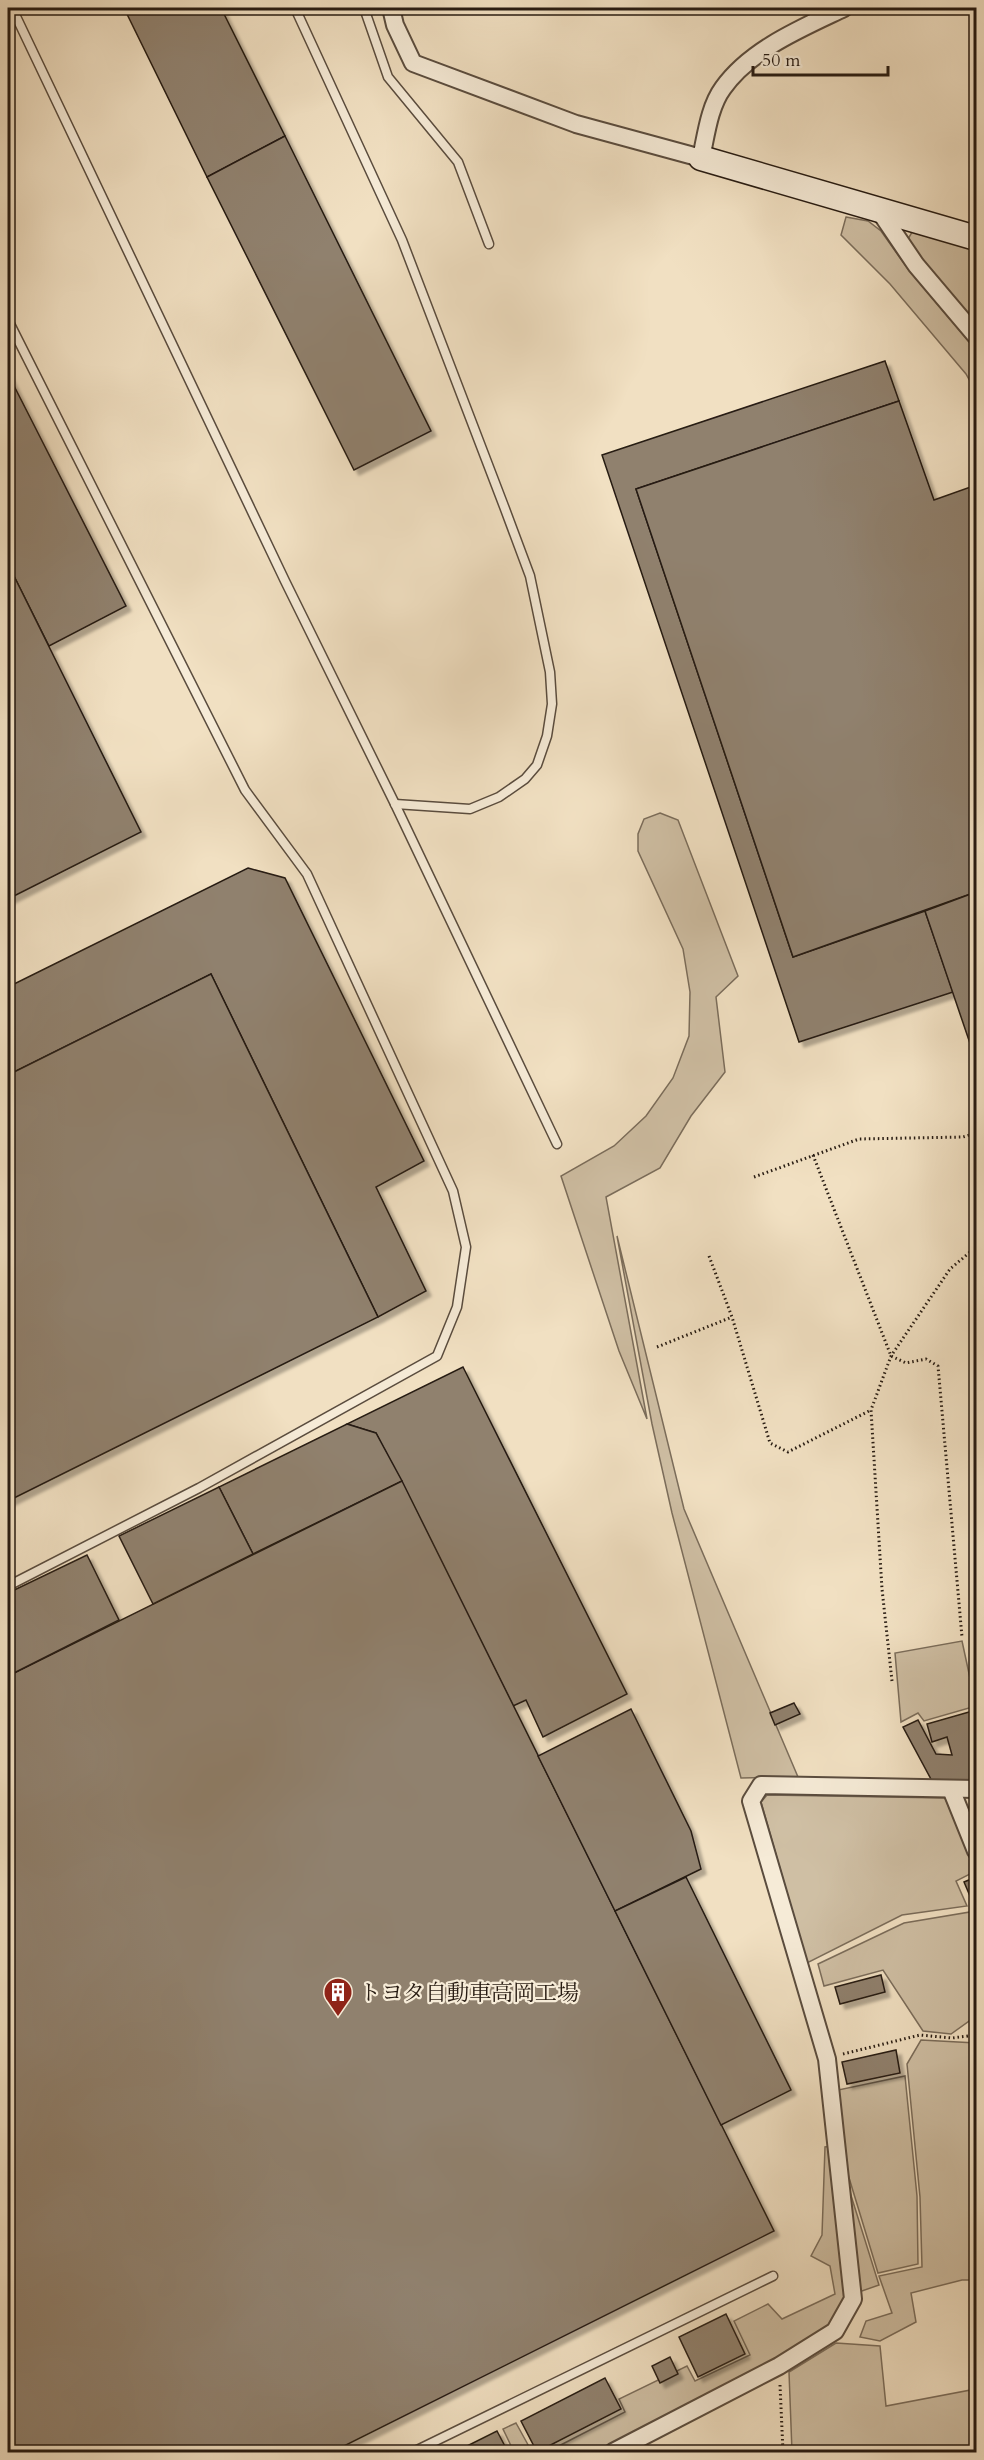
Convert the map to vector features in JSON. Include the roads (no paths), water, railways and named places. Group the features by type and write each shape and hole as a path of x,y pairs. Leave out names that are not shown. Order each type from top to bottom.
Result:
{"street":[{"path":"391,8 395,25 413,63 576,124 976,238"},
{"path":"701,158 708,123 722,89 747,63 786,36 844,8"},
{"path":"878,210 916,265 976,336"},
{"path":"613,2452 779,2367 836,2331 853,2299 827,2059 751,1801 761,1785 976,1789"},
{"path":"951,1789 976,1851"}],"lane":[{"path":"12,8 557,1144"},
{"path":"295,8 402,240 530,576 550,672 552,705 548,736 537,765 525,779 499,797 470,808 395,804"},
{"path":"364,8 388,77 458,162 489,244"},
{"path":"8,320 245,790 307,874 453,1191 466,1247 457,1307 437,1356 199,1488 8,1586"},
{"path":"413,2452 773,2276"}],"place":[{"name":"トヨタ自動車高岡工場","path":"338,2018"}]}
